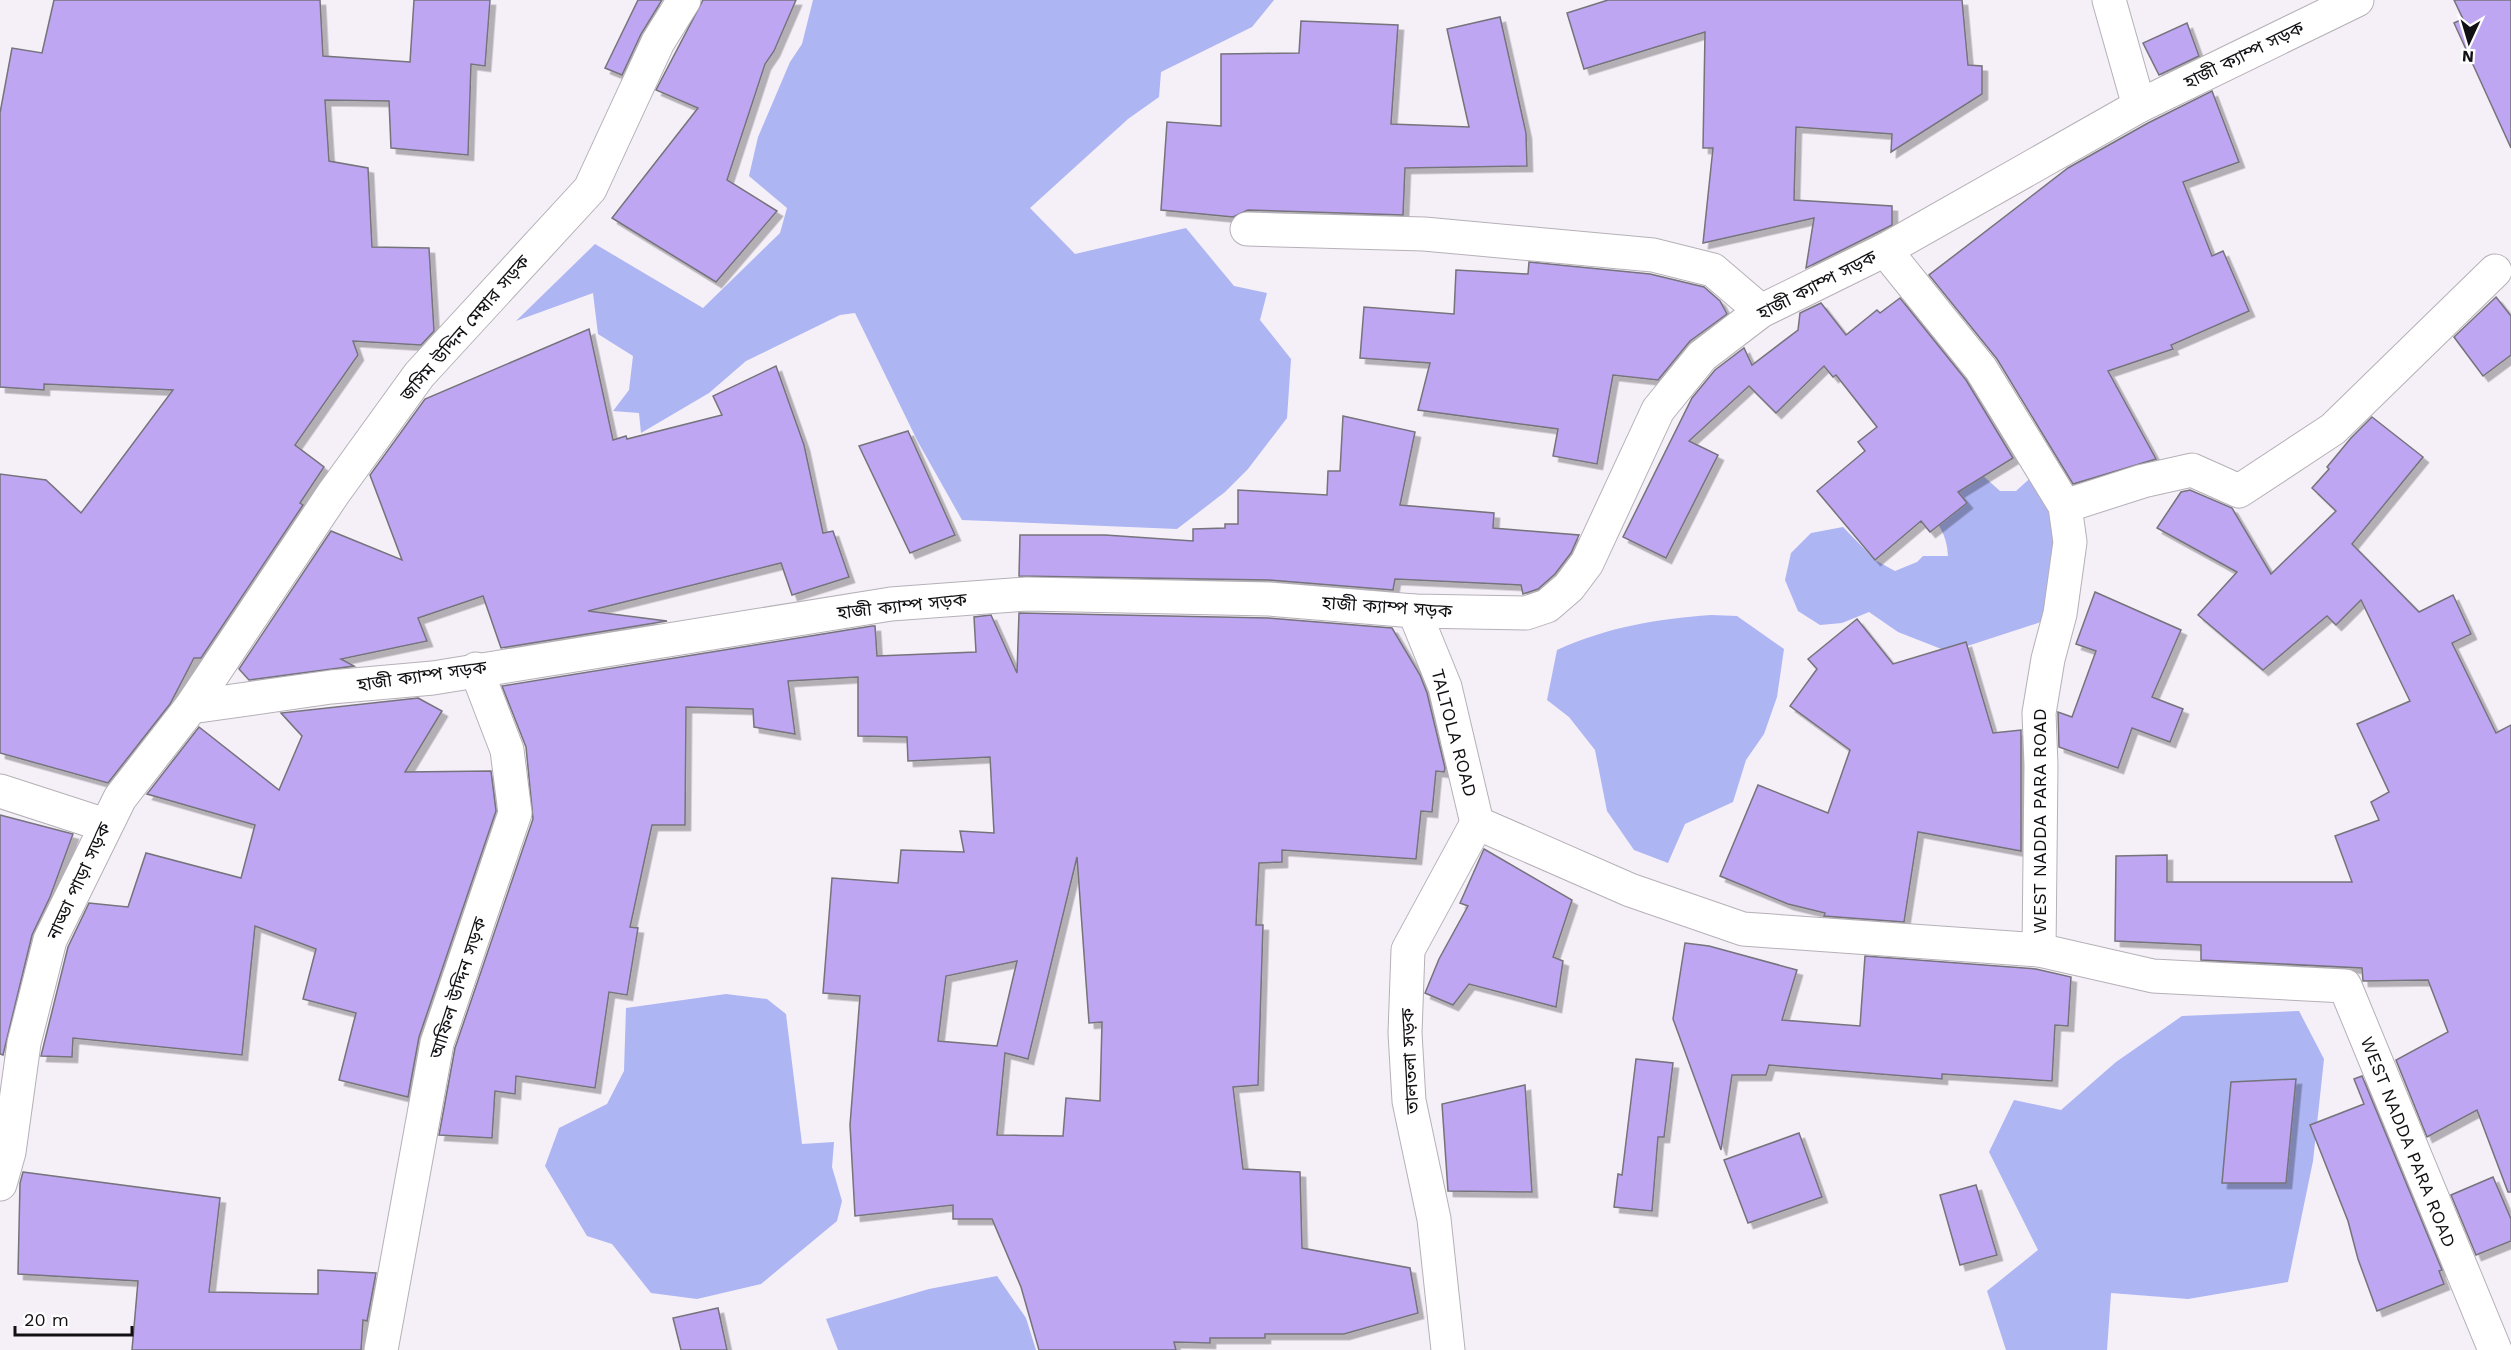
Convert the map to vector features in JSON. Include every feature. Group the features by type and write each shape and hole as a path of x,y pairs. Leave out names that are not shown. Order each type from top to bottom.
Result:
{"street":[{"name":"জসিম উদ্দিন মেম্বার সড়ক","path":"191,707 333,494 419,375 590,189 658,42 684,0"},
{"path":"2109,0 2139,106"},
{"name":"হাজী ক্যাম্প সড়ক","path":"191,707 331,687 434,678 477,669 891,604 1028,594 1269,599 1414,611 1526,613 1547,606 1569,587 1587,563 1658,410 1702,356 1761,311 1885,250 2139,106 2357,0"},
{"path":"1247,230 1424,234 1653,255 1713,270 1761,311"},
{"name":"WEST NADDA PARA ROAD","path":"1885,250 1981,369 2065,506 2070,542 2060,614 2048,659 2039,712 2041,765 2039,950"},
{"path":"2065,506 2143,481 2192,470 2239,491 2333,429 2495,271"},
{"name":"TALTOLA ROAD","path":"1414,611 1445,687 1477,823"},
{"name":"আফিল উদ্দিন সড়ক","path":"381,1350 437,1043 515,813 507,750 477,669"},
{"name":"নাড্ডা পাড়া সড়ক","path":"0,1184 9,1152 24,1044 50,940 120,798 191,707"},
{"path":"0,791 105,825"},
{"name":"WEST NADDA PARA ROAD","path":"1477,823 1630,890 1743,929 2039,950 2153,976 2344,986 2495,1350"},
{"name":"তালতলা সড়ক","path":"1448,1350 1434,1219 1409,1101 1405,1034 1408,950 1477,823"}],"water":[{"path":"813,0 1274,0 1252,27 1161,72 1159,97 1128,119 1030,208 1075,254 1186,228 1234,286 1267,293 1260,320 1291,359 1287,418 1248,469 1225,492 1177,529 962,520 918,442 855,313 840,315 746,361 709,393 641,433 639,413 613,411 629,390 633,356 598,334 593,293 516,321 595,244 703,308 780,233 787,208 749,176 758,137 790,62 802,44"},
{"path":"2037,472 2066,532 2041,622 1949,652 1898,632 1869,612 1842,623 1820,625 1798,611 1785,580 1791,553 1811,533 1843,527 1875,560 1895,571 1917,562 1923,556 1948,556 1941,528 1910,494 1981,474 2000,491 2016,491"},
{"path":"1711,615 1737,616 1784,649 1777,697 1764,734 1746,760 1733,802 1685,824 1668,863 1634,850 1607,811 1595,750 1569,717 1547,700 1557,650 1595,635 1632,625"},
{"path":"726,994 767,999 786,1014 802,1144 834,1142 832,1167 842,1201 837,1221 761,1284 697,1299 651,1293 612,1244 587,1236 545,1166 559,1128 607,1104 624,1071 626,1008"},
{"path":"2299,1011 2324,1059 2313,1161 2288,1282 2188,1299 2111,1293 2107,1350 2006,1350 1987,1291 2038,1250 1989,1152 2014,1100 2061,1110 2116,1062 2182,1016"},
{"path":"997,1276 1026,1318 1036,1350 838,1350 826,1319 929,1289"}],"building":[{"path":"54,0 320,0 323,56 410,62 414,0 490,0 485,66 471,64 468,155 391,148 389,101 325,100 329,161 368,168 372,247 429,248 434,331 421,345 353,341 358,355 295,445 324,467 300,503 303,505 201,658 194,658 170,704 108,783 0,753 0,474 46,480 81,513 173,390 44,384 44,390 0,387 0,113 12,48 42,53"},
{"path":"638,0 662,0 641,34 622,75 605,68"},
{"path":"703,0 796,0 774,51 765,64 727,180 777,211 716,282 612,218 698,108 656,90"},
{"path":"1608,0 1962,0 1968,65 1982,66 1982,94 1891,152 1892,134 1796,127 1794,200 1892,206 1892,225 1806,268 1814,218 1703,243 1713,148 1703,148 1705,32 1584,69 1567,13"},
{"path":"2454,0 2511,0 2511,148 2454,23 2463,19"},
{"path":"1500,17 1526,133 1527,166 1405,168 1403,215 1248,210 1233,217 1161,210 1167,122 1221,126 1221,54 1299,53 1301,21 1398,25 1391,124 1469,127 1447,29"},
{"path":"2187,23 2199,56 2159,75 2143,43"},
{"path":"2212,91 2239,162 2183,182 2212,256 2223,251 2249,311 2171,345 2173,349 2108,371 2156,459 2073,484 1997,359 1929,275 2068,168 2148,123"},
{"path":"1529,262 1650,274 1704,287 1720,301 1727,314 1690,341 1658,380 1613,375 1597,464 1553,456 1558,429 1418,410 1430,363 1360,358 1364,307 1454,314 1456,270 1528,274"},
{"path":"2496,297 2511,316 2511,355 2483,376 2454,337"},
{"path":"1900,298 1966,380 2013,458 1958,492 1967,503 1930,532 1921,521 1875,560 1817,491 1865,451 1858,442 1877,427 1836,375 1833,377 1824,366 1776,413 1749,386 1689,441 1718,455 1666,558 1623,537 1692,398 1715,370 1744,348 1752,365 1798,330 1800,313 1821,303 1846,335 1877,310 1880,313"},
{"path":"589,329 613,440 626,436 627,439 722,415 713,396 776,366 804,445 823,533 833,531 849,577 792,595 781,563 588,611 667,621 501,648 483,596 418,618 427,641 341,659 354,666 249,680 239,669 331,531 402,560 370,475 425,399"},
{"path":"1343,416 1415,432 1400,505 1494,513 1493,528 1579,535 1571,553 1555,574 1538,589 1523,594 1521,585 1395,579 1393,590 1269,580 1019,576 1020,535 1105,535 1193,541 1193,529 1225,528 1225,524 1238,524 1238,490 1327,495 1328,471 1340,471"},
{"path":"2372,417 2423,457 2352,544 2419,612 2453,595 2471,634 2452,643 2496,733 2511,725 2511,1192 2508,1192 2477,1110 2427,1137 2396,1060 2448,1032 2428,980 2363,981 2362,968 2201,960 2201,945 2115,941 2116,856 2167,855 2167,882 2352,882 2335,836 2379,820 2371,802 2389,792 2357,724 2410,701 2361,600 2336,625 2327,616 2263,670 2198,615 2237,572 2157,528 2181,492 2190,490 2232,508 2271,574 2336,511 2312,488 2351,438"},
{"path":"908,431 955,535 910,553 859,446"},
{"path":"2095,592 2181,630 2152,697 2183,709 2170,742 2132,728 2118,768 2059,747 2058,712 2072,717 2096,651 2076,644"},
{"path":"1019,613 1268,618 1392,628 1420,675 1427,693 1445,768 1444,772 1436,771 1432,812 1421,811 1416,859 1282,850 1282,862 1259,863 1256,925 1263,925 1258,1085 1233,1087 1243,1169 1300,1172 1302,1248 1410,1268 1418,1313 1344,1334 1265,1334 1265,1338 1210,1338 1210,1343 1174,1342 1176,1350 1039,1350 1021,1287 992,1219 953,1219 953,1205 855,1216 850,1125 860,996 823,993 832,878 898,883 901,850 964,852 960,831 994,833 990,757 908,761 907,737 858,736 858,677 788,681 795,734 754,727 753,709 686,707 685,825 652,825 630,927 638,928 627,995 609,992 595,1088 516,1076 515,1094 495,1091 492,1138 439,1135 455,1048 533,819 526,747 502,686 872,626 875,626 877,656 976,652 974,617 991,615 1017,673","holes":["1077,857 1089,1023 1102,1022 1100,1101 1066,1098 1063,1136 997,1135 1005,1053 1028,1059","1017,961 997,1046 938,1041 946,976"]},
{"path":"1857,619 1893,664 1966,642 1993,733 2021,730 2021,851 1918,832 1904,922 1824,916 1825,913 1788,904 1720,876 1758,785 1828,813 1850,750 1790,706 1817,669 1808,659"},
{"path":"418,698 442,711 405,772 491,771 496,811 419,1037 408,1097 339,1080 356,1013 303,999 316,949 255,926 242,1055 73,1038 72,1057 41,1056 68,947 89,903 128,907 146,853 241,878 255,825 147,794 199,727 279,790 302,736 281,713"},
{"path":"0,815 73,834 50,897 32,935 3,1055 0,1054"},
{"path":"1484,849 1572,900 1553,957 1563,961 1556,1007 1469,984 1453,1005 1425,993 1439,959 1468,906 1460,903"},
{"path":"1685,943 1709,946 1797,970 1782,1020 1860,1026 1865,956 2036,969 2071,977 2068,1026 2055,1025 2052,1081 1942,1074 1942,1079 1769,1065 1766,1075 1732,1075 1721,1150 1673,1019"},
{"path":"1636,1059 1673,1063 1664,1137 1658,1137 1652,1211 1614,1207 1618,1174 1622,1175"},
{"path":"2362,1076 2442,1270 2439,1271 2444,1284 2377,1311 2358,1259 2348,1221 2310,1125 2364,1104 2354,1079"},
{"path":"2296,1079 2286,1183 2222,1183 2231,1082"},
{"path":"1525,1085 1532,1192 1448,1191 1442,1104"},
{"path":"1799,1133 1822,1197 1748,1223 1724,1160"},
{"path":"23,1172 220,1198 209,1292 318,1294 318,1270 376,1273 367,1321 363,1320 361,1350 132,1350 138,1281 18,1274 20,1183"},
{"path":"2493,1177 2511,1219 2511,1241 2476,1255 2451,1195"},
{"path":"1976,1185 1997,1255 1960,1265 1940,1195"},
{"path":"718,1308 727,1350 681,1350 673,1318"}]}
